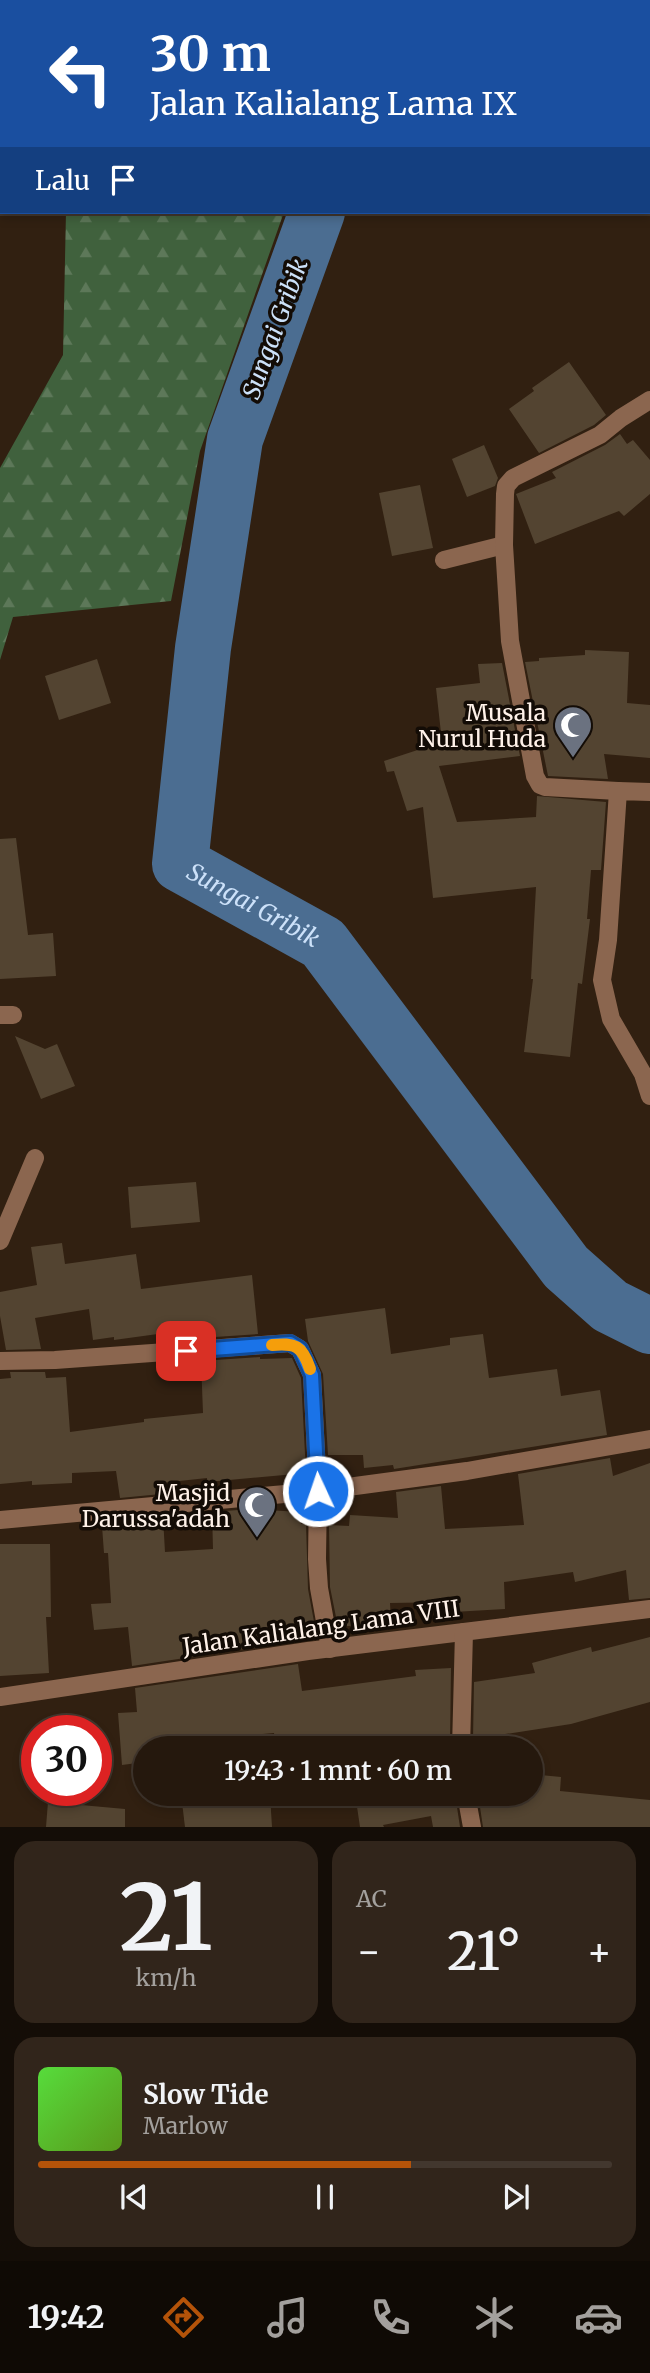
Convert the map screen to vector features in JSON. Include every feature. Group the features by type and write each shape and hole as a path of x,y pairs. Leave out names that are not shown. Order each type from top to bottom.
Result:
{"street":[{"path":"650,400 600,435 513,478 506,486 504,545 510,641 538,782 545,787 650,792"},
{"path":"444,560 504,545"},
{"path":"618,791 608,940 602,980 611,1019 643,1074 650,1096"},
{"path":"0,1241 35,1158"},
{"path":"0,1361 55,1360 290,1343 300,1349 312,1375 318,1491 318,1579 330,1649"},
{"path":"0,1520 318,1491 467,1471 650,1439"},
{"name":"Jalan Kalialang Lama VIII","path":"0,1697 330,1649 650,1609"},
{"path":"461,1736 464,1632"},
{"path":"468,1806 472,1827"}],"green space":[{"path":"66,214 283,214 200,451 171,601 13,617 0,660 0,468 63,355"}],"building":[{"path":"569,362 606,415 594,425 539,453 509,409 534,391 532,388"},
{"path":"620,434 627,444 633,440 650,460 650,494 624,516 619,511 535,544 516,494 556,478 552,472 605,445"},
{"path":"484,445 498,478 495,486 467,497 452,459"},
{"path":"420,485 433,548 392,556 379,493"},
{"path":"585,650 629,652 627,703 650,705 650,758 604,754 608,779 548,776 525,662 539,661 539,658 585,655"},
{"path":"97,659 111,703 59,720 45,676"},
{"path":"502,663 520,756 439,766 457,822 536,817 537,796 606,802 601,870 591,870 587,919 590,919 582,984 578,983 570,1057 524,1052 533,979 536,887 433,898 423,807 407,811 394,771 387,772 384,761 442,742 436,688 480,683 478,664"},
{"path":"16,838 28,935 53,933 56,976 0,979 0,839"},
{"path":"15,1036 45,1049 57,1044 75,1086 41,1099"},
{"path":"196,1182 200,1222 131,1228 128,1187"},
{"path":"62,1243 65,1264 136,1254 141,1289 252,1275 258,1334 200,1338 200,1331 187,1333 187,1330 114,1340 114,1337 93,1340 89,1309 35,1318 41,1349 6,1350 0,1316 0,1292 37,1285 31,1247"},
{"path":"385,1308 391,1354 450,1345 450,1338 483,1334 489,1378 557,1369 561,1396 600,1390 607,1435 394,1469 393,1465 364,1468 363,1455 328,1455 323,1374 308,1341 305,1319"},
{"path":"292,1358 301,1378 306,1473 207,1482 207,1478 161,1483 161,1494 120,1498 116,1471 72,1473 72,1483 32,1485 32,1481 0,1484 0,1379 11,1378 10,1372 45,1372 46,1378 66,1377 70,1432 144,1422 144,1419 203,1413 201,1361"},
{"path":"610,1458 613,1476 650,1463 650,1598 629,1600 626,1570 575,1582 573,1572 504,1582 505,1609 453,1612 452,1602 390,1603 391,1622 338,1627 330,1587 329,1525 349,1526 350,1515 398,1518 396,1492 441,1486 445,1529 524,1525 518,1474"},
{"path":"251,1509 301,1512 301,1524 306,1524 308,1589 317,1638 132,1666 128,1627 94,1630 91,1604 111,1603 108,1553 104,1553 102,1526 124,1524 123,1520 163,1517 165,1552 213,1549 212,1512"},
{"path":"0,1544 50,1544 51,1617 46,1617 49,1673 0,1676"},
{"path":"650,1637 650,1702 571,1724 493,1736 473,1736 474,1682 535,1673 532,1663 591,1647 592,1652"},
{"path":"298,1664 302,1691 416,1676 415,1670 451,1668 450,1736 274,1736 274,1733 241,1736 133,1736 133,1764 122,1765 118,1713 137,1712 135,1688"},
{"path":"543,1775 561,1777 560,1791 650,1800 650,1827 483,1827 480,1806 543,1806"},
{"path":"48,1806 125,1809 125,1827 46,1827"},
{"path":"182,1806 271,1806 272,1827 185,1827"},
{"path":"357,1806 457,1806 460,1827 433,1827 431,1816 383,1825 384,1827 360,1827"}],"waterway":[{"name":"Sungai Gribik","path":"316,214 235,439 203,648 180,864 323,943 566,1267 610,1306 650,1326"}],"slow traffic":[{"path":"272,1345 290,1343 300,1349 310,1369"}],"place":[{"name":"Musala Nurul Huda","path":"573,759"},
{"name":"Masjid Darussa'adah","path":"257,1539"}],"route":[{"path":"186,1351 290,1343 300,1349 312,1375 318,1491"}]}
